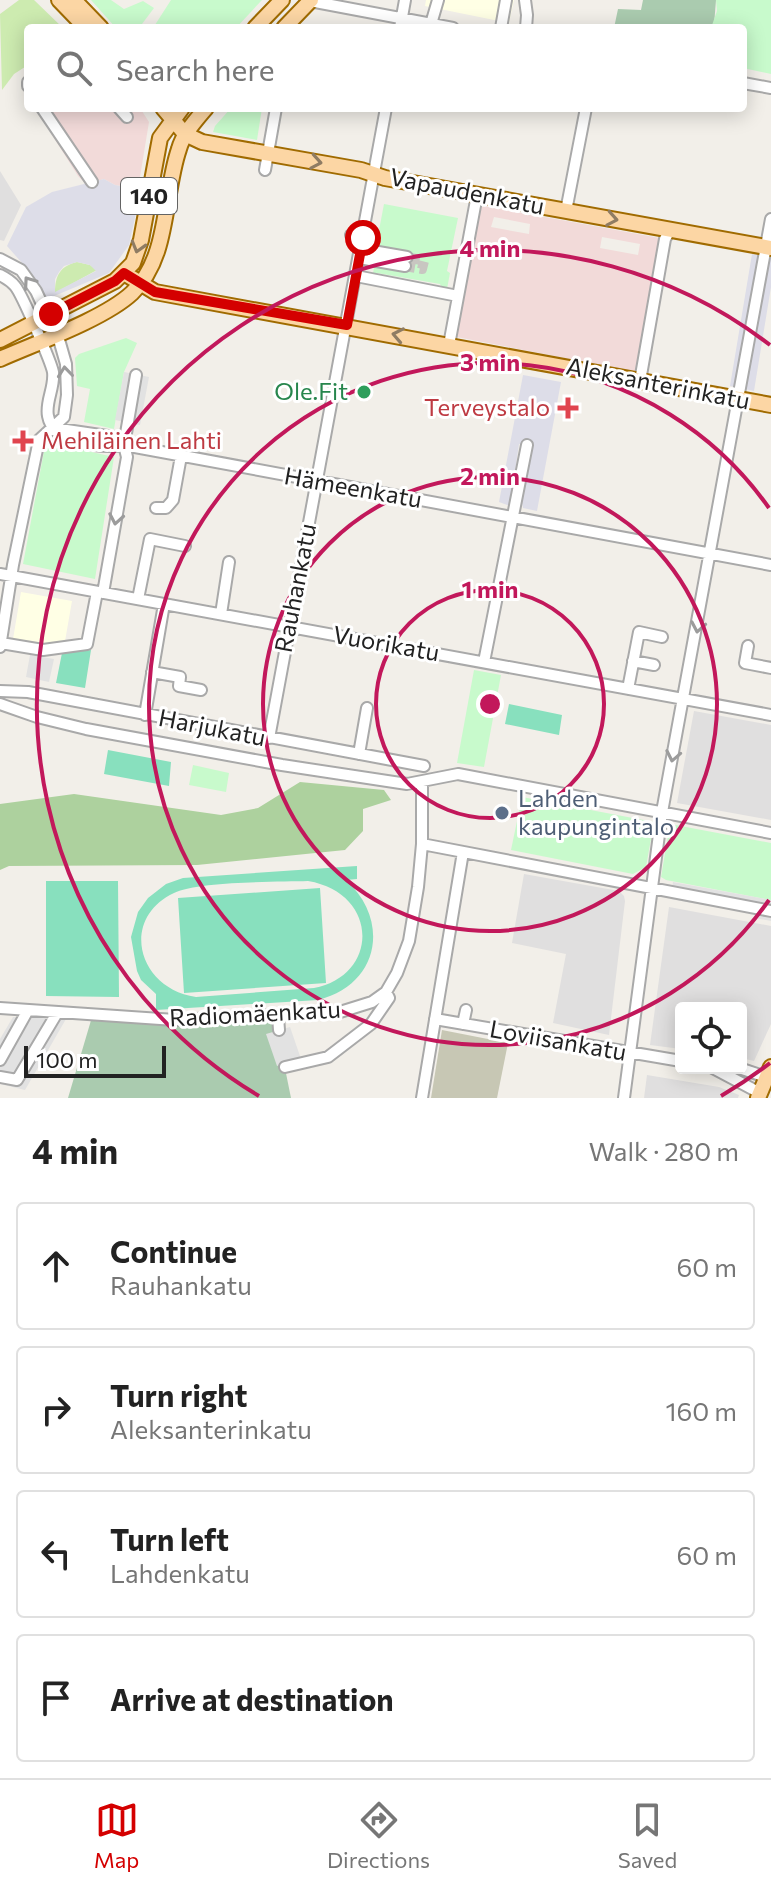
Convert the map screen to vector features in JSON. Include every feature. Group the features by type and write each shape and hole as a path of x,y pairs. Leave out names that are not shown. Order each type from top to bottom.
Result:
{"main road":[{"path":"59,0 92,24"},
{"path":"74,0 94,24"},
{"path":"259,24 282,0"},
{"path":"289,24 310,0"},
{"name":"140","path":"124,273 133,263 141,240 160,138 174,112"},
{"path":"175,112 185,134"},
{"name":"140","path":"140,284 157,253 179,146 203,112"},
{"name":"Vapaudenkatu","path":"185,134 202,142 768,248"},
{"path":"0,340 115,281 124,273"},
{"name":"Aleksanterinkatu","path":"124,273 155,292 771,405"},
{"path":"0,359 99,313 126,297 140,284"},
{"path":"763,1096 769,1075"}],"street":[{"path":"310,0 401,23 431,24 437,2"},
{"path":"401,23 405,0"},
{"path":"502,24 506,0"},
{"path":"525,0 526,24"},
{"path":"747,84 771,88"},
{"path":"45,112 92,182"},
{"path":"123,112 127,117"},
{"path":"265,170 275,112"},
{"name":"Rauhankatu","path":"269,738 385,112"},
{"path":"566,211 585,112"},
{"path":"449,345 477,195"},
{"path":"624,1098 662,812 771,219"},
{"path":"640,381 665,239 670,230"},
{"path":"351,235 361,248 406,262"},
{"path":"0,259 28,277 47,316 62,332 67,395 64,417 39,440 0,645 43,650 87,644 127,457 124,445 136,375"},
{"path":"0,275 16,286 32,324 34,344 53,374 47,415 53,428"},
{"path":"356,276 458,296"},
{"name":"Hämeenkatu","path":"53,428 114,437 124,445 316,482 771,565"},
{"path":"484,662 527,445"},
{"path":"156,508 170,506 181,456"},
{"path":"138,599 150,539 185,546"},
{"path":"221,614 229,562"},
{"name":"Vuorikatu","path":"0,574 771,715"},
{"path":"145,715 164,604"},
{"path":"628,689 639,632 662,637"},
{"path":"748,646 745,663 771,668"},
{"path":"633,661 654,665"},
{"path":"152,672 180,677 179,686 201,690"},
{"name":"Harjukatu","path":"0,691 28,692 424,766"},
{"path":"0,704 86,729 282,765 407,784 458,774 771,833"},
{"path":"359,754 367,708"},
{"path":"285,1067 328,1057 371,1024 389,998 386,992 409,941 418,887 422,782"},
{"path":"422,844 771,911"},
{"path":"422,1098 438,1020 463,852"},
{"name":"Radiomäenkatu","path":"0,1008 175,1020 278,1016 358,1008 386,992"},
{"path":"0,1060 28,1010"},
{"path":"463,1024 466,1010"},
{"path":"0,1077 17,1080 57,1013"},
{"path":"278,1016 279,1030"},
{"name":"Loviisankatu","path":"438,1020 675,1060"},
{"path":"747,1070 769,1075"},
{"path":"724,1074 763,1096"}],"shaded area":[{"path":"426,0 514,0 509,23 425,6"},
{"path":"643,0 716,0 714,24 615,24 618,9 641,10"},
{"path":"38,112 143,112 149,122 138,189 115,185 104,179 86,184"},
{"path":"0,171 21,205 4,241 0,240"},
{"path":"104,179 115,185 141,190 129,245 109,273 47,299 30,272 7,246 26,207 52,192","holes":["77,262 90,265 96,271 55,292 55,279 64,266"]},
{"path":"485,206 665,239 642,373 457,337 480,208","holes":["494,217 530,224 529,234 491,227","602,237 640,244 638,255 600,248"]},
{"path":"752,254 771,257 771,287 754,391 730,386"},
{"path":"124,372 149,377 140,425 115,420"},
{"path":"523,375 561,382 537,511 523,508 522,503 532,446 519,444 510,506 499,502"},
{"path":"21,592 72,601 64,647 13,639"},
{"path":"30,655 54,659 49,682 26,677"},
{"path":"694,711 771,725 771,820 677,803"},
{"path":"524,874 619,891 624,896 609,1035 553,1023 566,954 512,943"},
{"path":"673,882 771,900 771,921 755,918 755,914 670,899"},
{"path":"669,907 771,926 771,1024 754,1061 747,1059 747,1002 675,1002 675,1048 650,1045"},
{"path":"13,1017 66,1019 25,1090 0,1084 0,1039"},
{"path":"92,1017 275,1019 291,1098 68,1098"},
{"path":"290,1027 301,1059 277,1066 266,1034"},
{"path":"442,1030 508,1043 497,1098 431,1098"},
{"path":"647,1075 719,1087 739,1095 738,1098 644,1098"}],"green space":[{"path":"19,0 34,0 59,24 24,24 24,68 14,74 2,90 0,14"},
{"path":"91,0 111,0 124,9 143,1 154,8 142,24 112,24"},
{"path":"171,0 262,0 240,24 156,24"},
{"path":"716,0 771,0 771,74 747,69 747,24 712,24 717,11"},
{"path":"227,112 261,112 257,140 213,132"},
{"path":"384,204 458,218 447,271 450,273 447,289 440,284 373,274 374,267 404,272 408,253 376,246"},
{"path":"77,262 97,270 55,293 60,273 66,266"},
{"path":"126,338 137,343 124,372 114,429 84,422 90,389 77,386 75,358"},
{"path":"51,443 114,457 95,579 23,564 45,446"},
{"path":"91,650 85,688 56,683 62,653"},
{"path":"474,670 501,675 484,767 457,763"},
{"path":"509,704 562,715 559,735 505,724"},
{"path":"108,750 171,762 169,786 104,774"},
{"path":"193,765 229,773 226,792 189,785"},
{"path":"300,782 384,790 391,800 363,809 363,831 345,850 197,865 9,866 0,870 0,804 74,794 221,815 258,808"},
{"path":"522,797 654,822 646,867 633,874 511,850"},
{"path":"670,824 771,843 771,900 661,877"},
{"path":"357,866 357,879 346,880 360,896 369,914 373,932 372,950 366,966 354,981 339,992 318,1000 156,1010 156,994 141,980 137,971 131,937 138,912 148,898 166,884 183,878","holes":["308,881 331,889 348,901 359,917 362,934 360,952 351,967 336,980 314,988 196,997 176,991 160,981 149,967 143,952 141,935 146,919 157,905 185,889 239,883"]},
{"path":"46,881 118,881 119,997 46,996"},
{"path":"320,888 326,983 184,993 178,898"}],"tunnel":[{"path":"405,266 422,269 424,261 407,257"}],"place":[{"name":"Ole.Fit","path":"364,392"},
{"name":"Terveystalo","path":"568,408"},
{"name":"Mehiläinen Lahti","path":"23,441"},
{"name":"Lahden kaupungintalo","path":"502,813"}],"route":[{"path":"51,314 115,281 124,273 155,292 347,325 363,238"}]}
